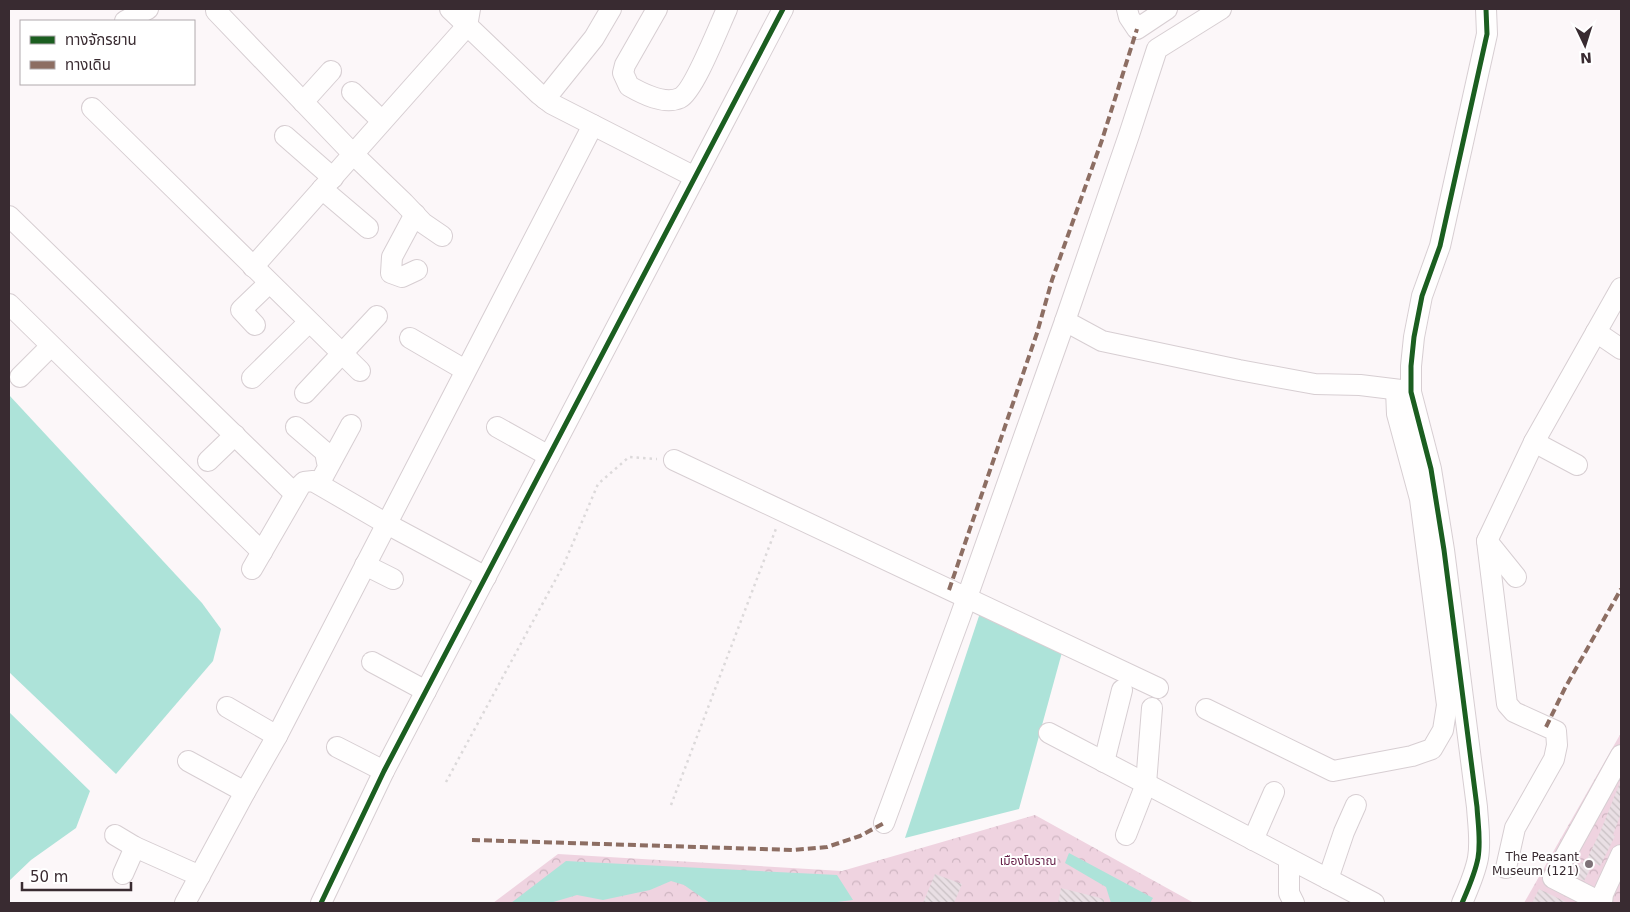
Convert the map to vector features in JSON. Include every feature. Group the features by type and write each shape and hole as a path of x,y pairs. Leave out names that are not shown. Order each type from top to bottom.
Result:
{"street":[{"path":"127,20 148,9"},
{"path":"450,9 468,17 545,99 565,112 695,177"},
{"path":"545,99 594,38 611,9"},
{"path":"657,9 625,65 623,73 629,86 655,98 674,100 681,97 691,87 727,9"},
{"path":"321,903 384,771 783,9"},
{"path":"1127,9 1129,17 1137,29 1168,9"},
{"path":"884,823 1065,321 1157,49 1221,9"},
{"path":"1206,709 1333,771 1412,756 1432,749 1443,730 1447,705 1420,499 1397,414 1410,366 1422,296 1440,246 1485,44 1487,34 1486,9"},
{"path":"216,11 353,154 423,223 442,236"},
{"path":"253,267 328,184 468,17"},
{"path":"303,102 331,71"},
{"path":"352,92 382,121"},
{"path":"92,108 360,371"},
{"path":"185,903 277,736 593,125"},
{"path":"286,136 368,228"},
{"path":"415,214 392,257 391,273 402,276 417,270"},
{"path":"9,216 295,494"},
{"path":"254,325 241,310 269,283"},
{"path":"1506,868 1515,828 1554,759 1557,745 1556,732 1514,712 1507,704 1487,541 1534,442 1621,288"},
{"path":"9,304 257,560 295,494 304,482 313,481 386,524 486,576"},
{"path":"305,393 377,316"},
{"path":"1065,321 1102,341 1239,370 1314,384 1360,385 1403,391"},
{"path":"252,378 309,322"},
{"path":"1596,332 1621,349"},
{"path":"410,338 465,370"},
{"path":"20,377 51,346"},
{"path":"1403,391 1431,468 1443,541 1478,816 1478,856 1475,870 1462,903"},
{"path":"296,427 325,452 328,467 349,429 319,484"},
{"path":"497,427 549,456"},
{"path":"208,461 234,435"},
{"path":"1534,442 1577,465"},
{"path":"674,460 1158,688"},
{"path":"1487,541 1516,577"},
{"path":"365,565 394,579"},
{"path":"372,662 426,692"},
{"path":"1104,762 1122,690"},
{"path":"227,707 277,736"},
{"path":"1126,835 1146,784 1152,708"},
{"path":"1050,733 1374,903"},
{"path":"337,747 384,771"},
{"path":"1621,755 1553,878 1602,903 1603,894 1621,855"},
{"path":"188,761 245,792"},
{"path":"1253,840 1274,792"},
{"path":"1328,879 1344,832 1356,805"},
{"path":"115,835 135,847 200,876"},
{"path":"124,874 135,847"},
{"path":"1289,859 1289,893 1294,903"}],"path":[{"path":"446,782 564,564 598,484 629,458 674,460"},
{"path":"671,805 783,511"}],"green space":[{"path":"1621,733 1621,903 1524,903"},
{"name":"เมืองโบราณ","path":"1035,815 1194,903 493,903 558,854 842,871"}],"shaded area":[{"path":"9,395 202,603 221,629 213,661 116,774 9,672"},
{"path":"982,607 1064,645 1019,809 905,838"},
{"path":"9,712 90,791 76,828 31,860 9,881"},
{"path":"1069,853 1153,898 1150,903 1111,903 1106,887 1065,863"},
{"path":"566,861 837,875 853,900 829,903 710,903 684,885 671,881 650,890 603,900 577,895 550,903 511,903"}],"building":[{"path":"1621,780 1621,813 1613,835 1615,836 1600,866 1587,859"},
{"path":"1581,862 1591,867 1584,881 1574,876"},
{"path":"935,874 962,884 954,903 923,903"},
{"path":"1061,888 1104,899 1104,903 1058,903"},
{"path":"1539,889 1568,903 1532,903"}],"marked path":[{"path":"949,590 1037,333 1052,280 1102,140 1137,29"},
{"path":"1546,727 1565,688 1621,589"},
{"path":"472,840 793,850 827,847 860,836 884,823"}],"cycle path":[{"path":"321,903 384,771 783,9"},
{"path":"1462,903 1473,876 1479,852 1477,807 1444,550 1431,469 1411,392 1411,366 1414,337 1422,296 1440,246 1487,34 1486,9"}],"place":[{"name":"The Peasant Museum (121)","path":"1589,864"}]}
